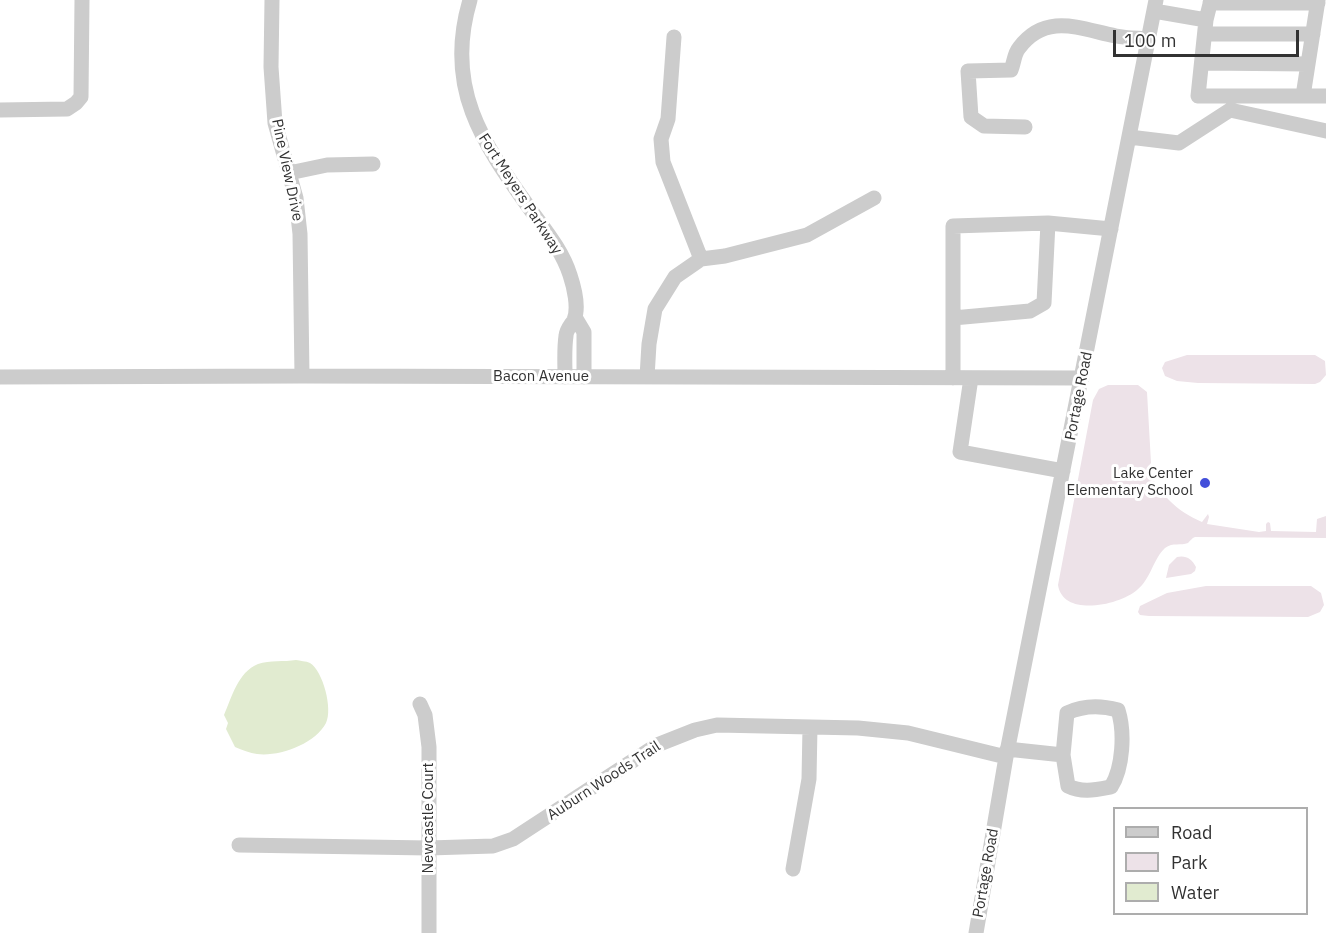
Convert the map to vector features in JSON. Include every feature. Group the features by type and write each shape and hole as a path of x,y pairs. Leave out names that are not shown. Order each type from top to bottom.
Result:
{"street":[{"path":"0,111 67,109 81,97 82,0"},
{"name":"Pine View Drive","path":"272,0 275,123 296,198 300,234 302,376"},
{"name":"Fort Meyers Parkway","path":"470,0 462,42 468,103 477,128 495,159 558,247 570,275 575,298 575,317 566,333 565,377"},
{"path":"1303,96 1313,34 1320,9 1210,2 1198,96 1303,96 1326,96"},
{"path":"1155,5 1205,27 1313,34"},
{"name":"Portage Road","path":"976,933 1007,753 1155,5"},
{"path":"1025,127 984,126 971,117 968,70 1011,70 1017,50 1044,27 1059,25 1095,30 1116,36 1149,39"},
{"path":"674,37 668,119 661,139 663,162 701,259"},
{"path":"1202,63 1308,64"},
{"path":"1129,137 1179,143 1230,110 1326,131"},
{"path":"289,173 327,165 373,164"},
{"path":"647,377 649,344 655,309 675,277 701,259 725,256 807,235 874,198"},
{"path":"954,378 954,225 1048,223 1112,229"},
{"path":"954,318 1030,311 1044,303 1048,223"},
{"name":"Fort Meyers Parkway","path":"575,317 584,332 584,377"},
{"name":"Bacon Avenue","path":"0,377 1082,378"},
{"path":"971,378 960,452 1063,471"},
{"name":"Newcastle Court","path":"420,704 425,715 429,747 429,933"},
{"path":"1094,706 1118,710 1123,736 1115,780 1111,787 1077,790 1068,786 1063,756 1067,713 1077,708 1094,706"},
{"name":"Auburn Woods Trail","path":"239,845 429,848 493,846 513,839 657,745 695,730 717,725 858,728 908,734 1007,753 1063,756"},
{"path":"793,869 808,778 810,727"}],"green space":[{"path":"1187,355 1315,355 1325,361 1326,375 1315,384 1198,383 1177,381 1165,376 1162,368 1165,362"},
{"path":"1108,385 1138,385 1147,392 1151,463 1147,468 1157,485 1176,507 1202,522 1208,514 1207,524 1259,532 1266,531 1268,522 1271,531 1316,532 1317,519 1326,516 1326,538 1195,537 1188,543 1165,548 1142,585 1129,595 1106,604 1093,606 1070,602 1062,595 1058,585 1093,400 1099,389"},
{"path":"1177,557 1186,557 1191,560 1196,567 1195,571 1191,574 1166,578 1169,565"},
{"path":"1206,586 1311,586 1321,593 1324,605 1320,612 1308,617 1149,616 1140,615 1138,612 1140,606 1167,593"}],"water":[{"path":"305,661 315,667 323,682 328,709 326,723 314,737 286,751 257,754 235,747 226,729 228,723 224,715 245,673 258,664"}],"place":[{"name":"Lake Center Elementary School","path":"1205,483"}]}
